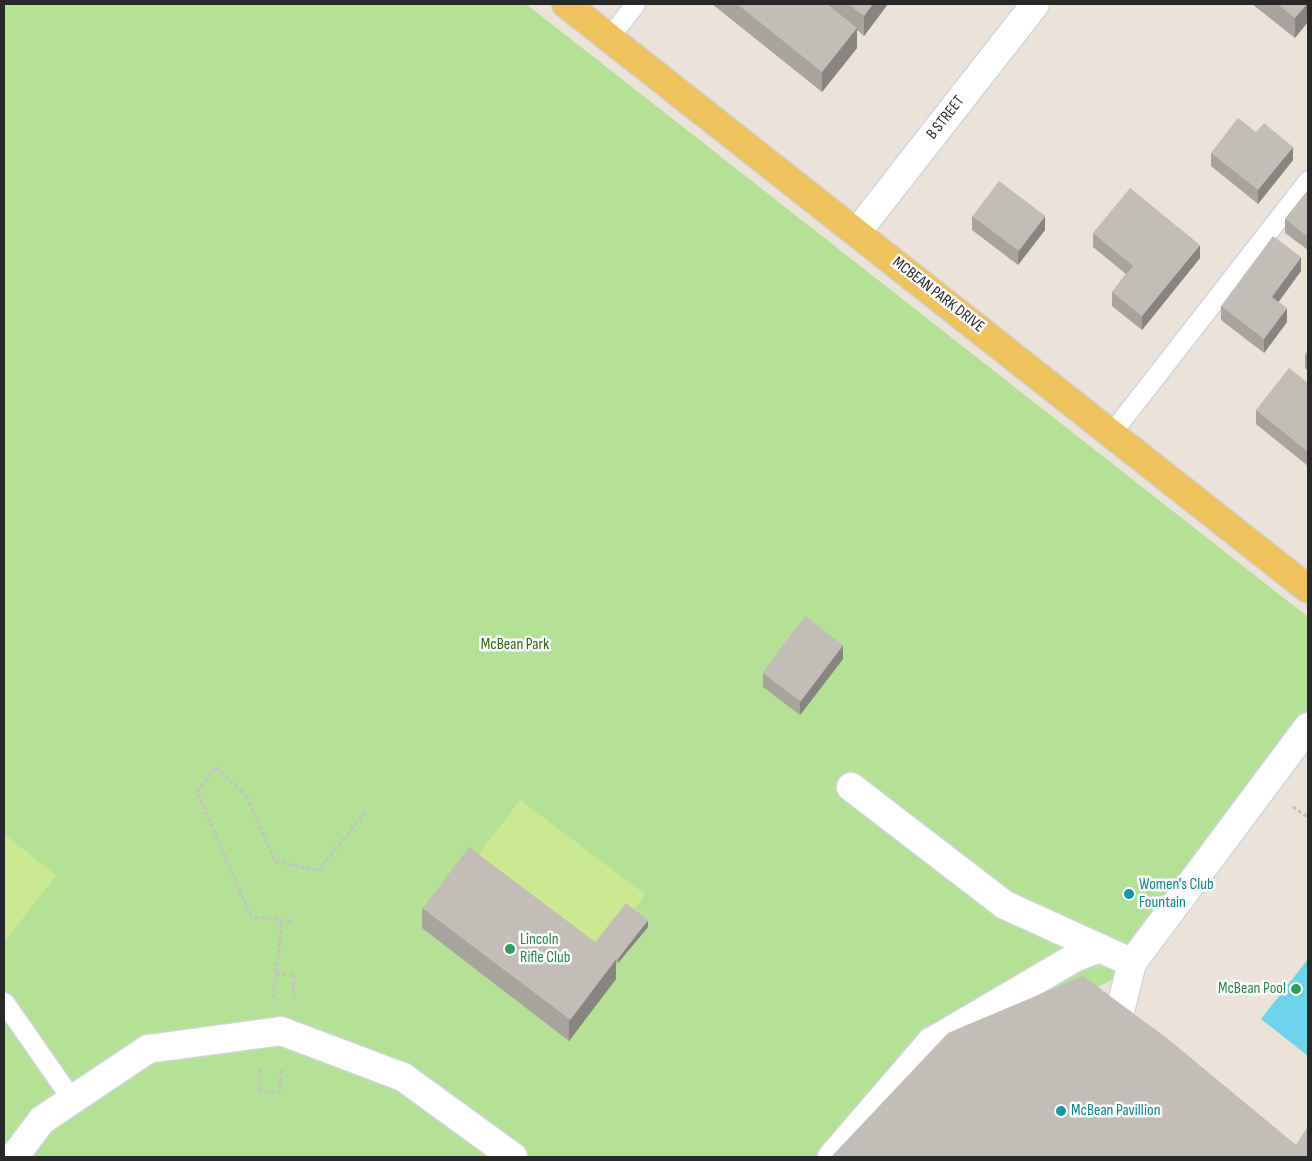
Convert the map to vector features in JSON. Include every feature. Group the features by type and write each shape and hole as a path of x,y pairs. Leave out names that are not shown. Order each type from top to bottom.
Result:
{"main road":[{"name":"MCBEAN PARK DRIVE","path":"566,4 1112,432 1308,589"}],"street":[{"name":"B STREET","path":"857,232 1035,4"},
{"path":"1118,1019 1132,964 1308,727"},
{"path":"851,787 1005,905 1132,964"},
{"path":"832,1157 930,1042 1074,958 1100,948"},
{"path":"14,1157 42,1120 148,1049 280,1031 403,1077 512,1157"}],"lane":[{"path":"609,37 635,4"},
{"path":"1112,432 1308,180"},
{"path":"4,1002 72,1101"}],"path":[{"path":"291,921 251,916 197,791 216,767 247,796 275,861 299,868 318,870 366,812"},
{"path":"1291,805 1308,817"},
{"path":"268,1032 282,919"},
{"path":"262,1062 258,1091 279,1093 282,1067"}],"green space":[{"name":"McBean Park","path":"4,4 526,4 1308,617 1308,728 1127,973 948,1058 870,1157 4,1157"},
{"path":"520,800 645,894 595,962 469,867"},
{"path":"4,834 56,875 4,943"}],"water":[{"name":"McBean Pool","path":"1308,959 1308,1056 1261,1019"}],"building":[{"path":"737,4 827,4 857,28 822,72"},
{"path":"848,4 873,4 864,16"},
{"path":"1277,4 1307,4 1295,18"},
{"path":"1238,118 1256,132 1264,123 1293,147 1258,190 1211,153"},
{"path":"999,181 1045,216 1019,251 973,216"},
{"path":"1130,188 1200,245 1142,316 1112,292 1133,266 1093,233"},
{"path":"1308,190 1308,237 1285,219"},
{"path":"1273,236 1301,257 1272,297 1287,308 1264,339 1221,306"},
{"path":"1289,368 1308,383 1308,452 1256,410"},
{"path":"805,616 843,645 801,702 762,673"},
{"path":"469,847 617,958 570,1020 423,908"},
{"path":"626,903 648,920 617,960 595,942"},
{"name":"McBean Pavillion","path":"1083,976 1168,1039 1296,1145 1308,1126 1308,1157 831,1157 948,1033"}],"place":[{"name":"Women's Club Fountain","path":"1129,894"},
{"name":"Lincoln Rifle Club","path":"510,949"},
{"name":"McBean Pool","path":"1296,989"},
{"name":"McBean Pavillion","path":"1061,1111"}]}
